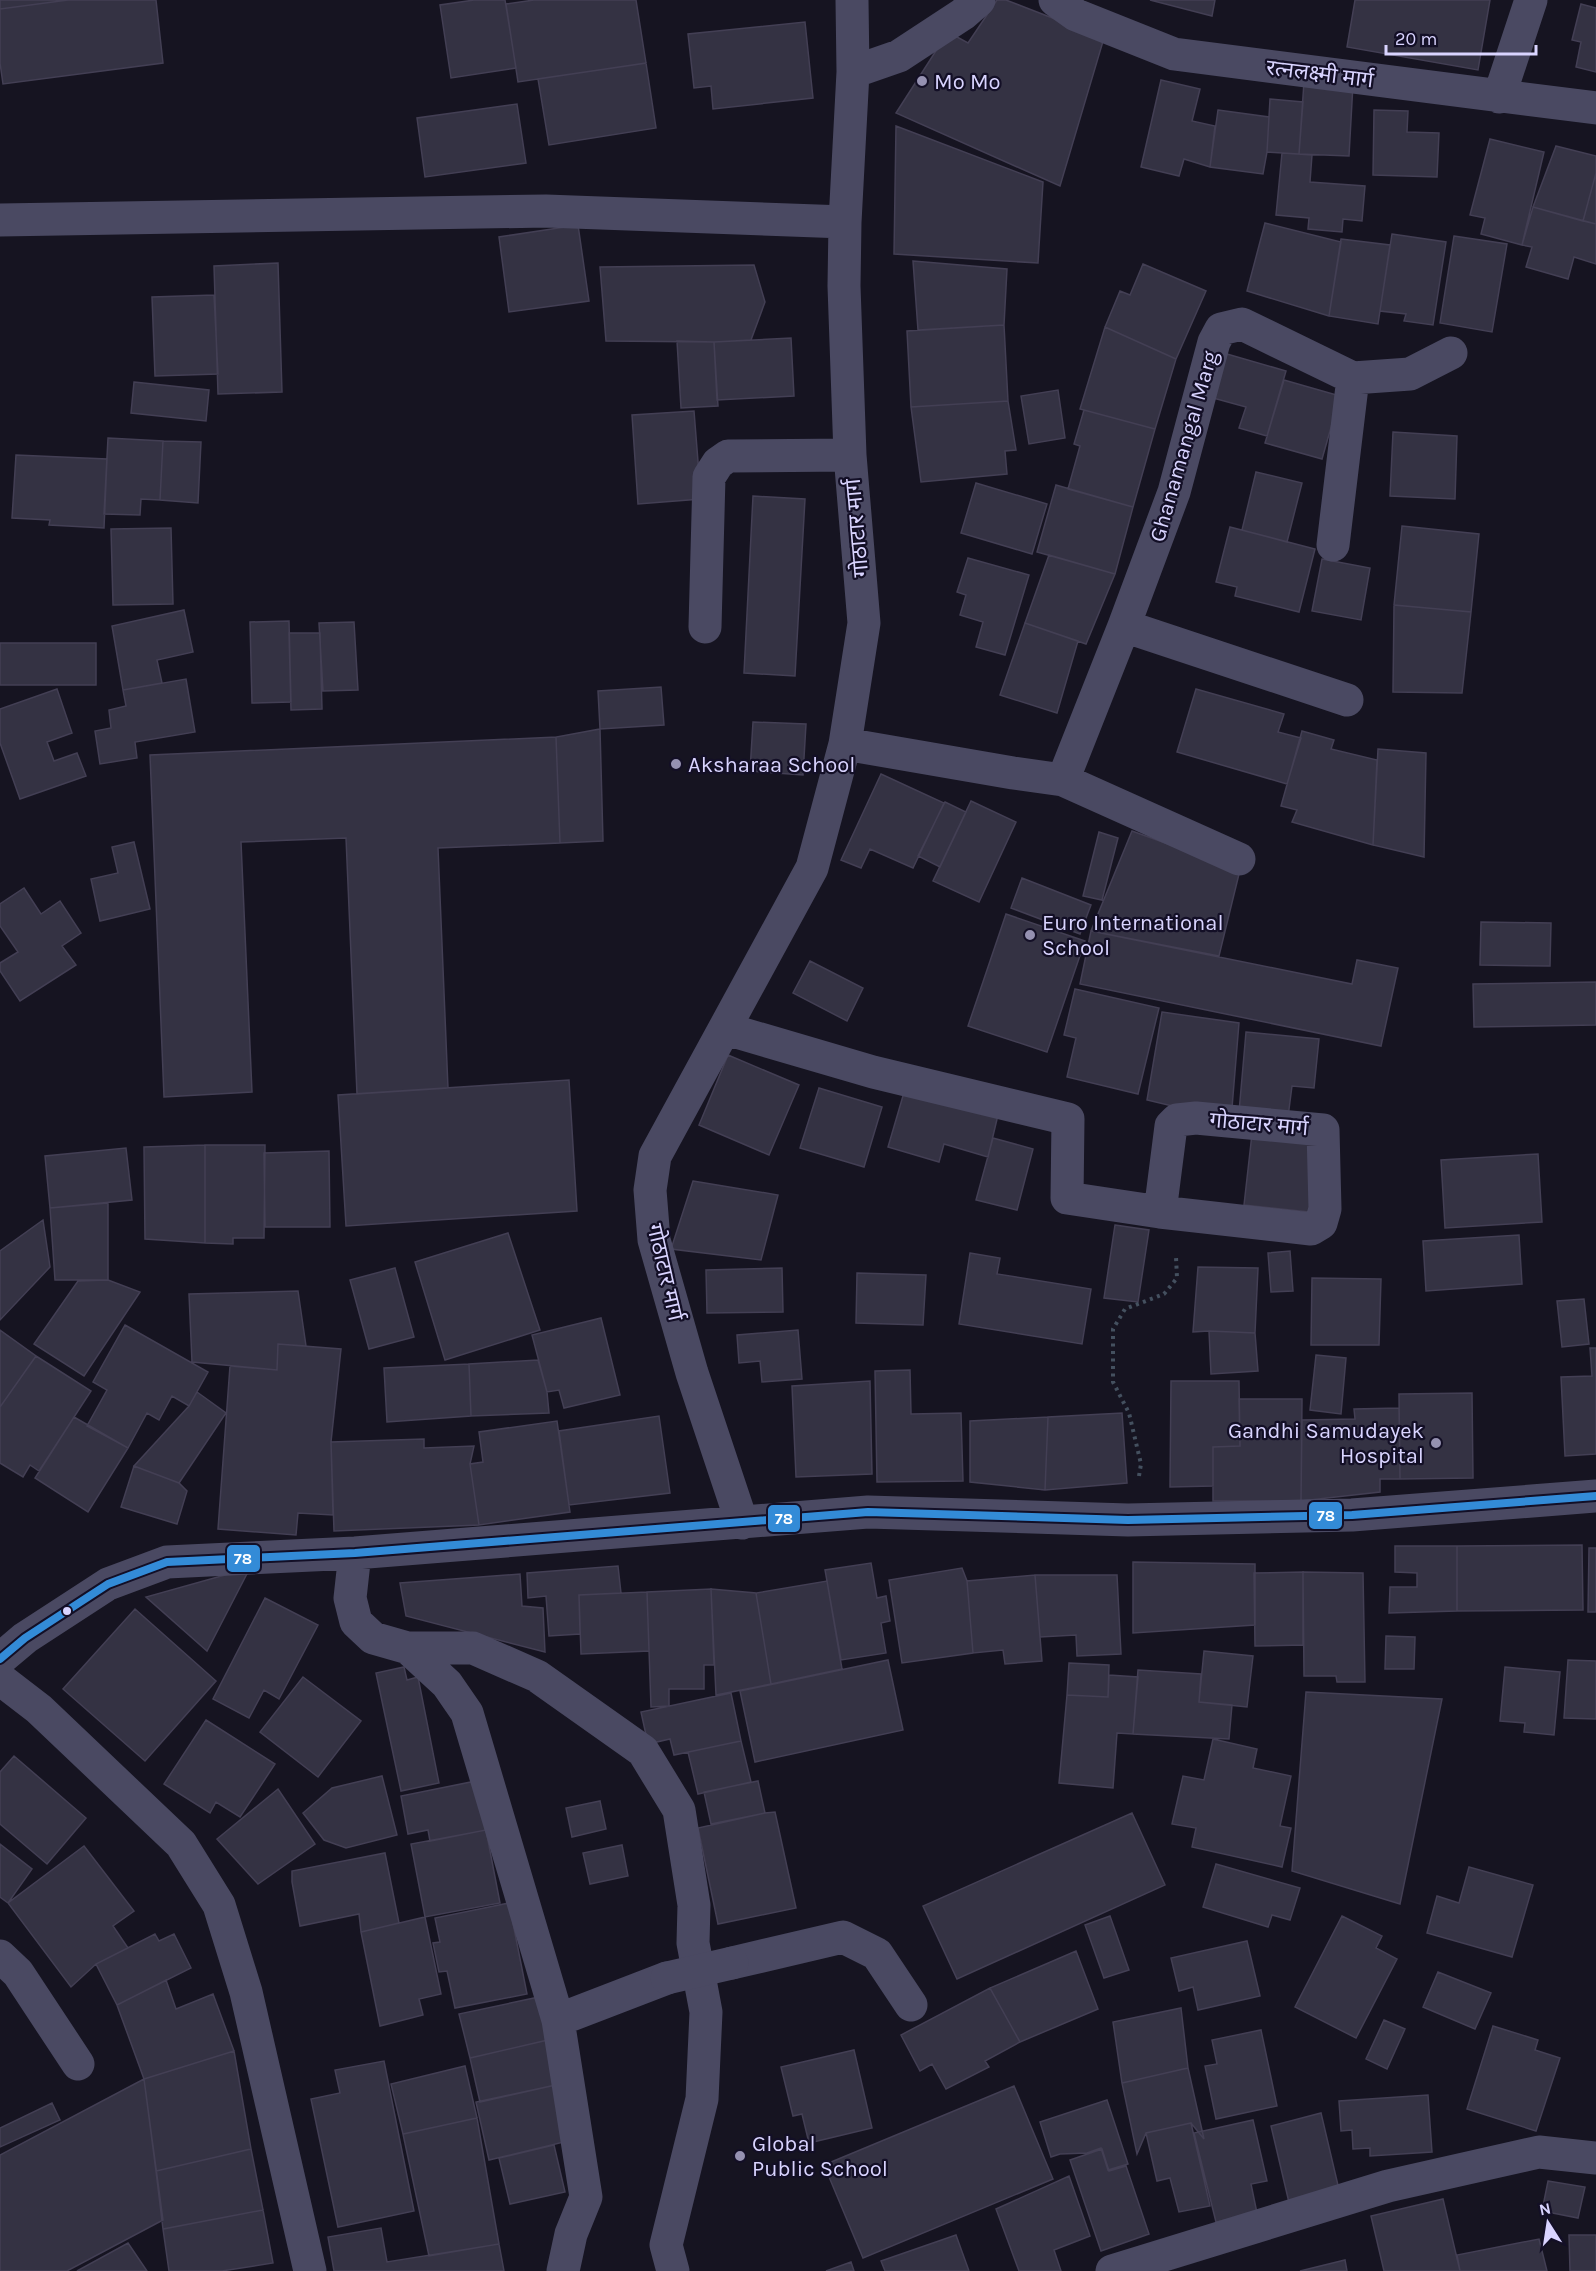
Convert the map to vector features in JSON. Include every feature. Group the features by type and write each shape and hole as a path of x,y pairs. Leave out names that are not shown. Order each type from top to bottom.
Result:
{"street":[{"name":"गोठाटार मार्ग","path":"742,1523 692,1373 657,1251 650,1190 655,1156 812,868 845,744 864,623 850,454 844,286 853,72 852,0"},
{"path":"853,72 899,56 963,14 979,0"},
{"name":"रत्नलक्ष्मी मार्ग","path":"1055,0 1076,15 1174,54 1596,108"},
{"path":"1499,96 1531,0"},
{"path":"0,220 546,212 845,222"},
{"name":"Ghanamangal Marg","path":"1063,780 1174,492 1214,342 1221,329 1242,324 1353,378 1410,374 1450,353"},
{"path":"1333,545 1353,378"},
{"path":"705,627 709,477 718,463 728,456 850,454"},
{"path":"1124,626 1347,700"},
{"path":"845,744 1063,780 1239,859"},
{"name":"गोठाटार मार्ग","path":"726,1029 873,1072 1068,1119 1067,1198 1160,1212 1311,1229 1322,1223 1325,1209 1323,1130 1208,1119 1177,1120 1171,1126 1160,1212"},
{"path":"0,1659 25,1638 108,1584 167,1562 355,1553 868,1512 1128,1520 1352,1515 1596,1496"},
{"path":"355,1553 350,1598 356,1622 373,1638 408,1648 472,1648 537,1676 643,1751 679,1810 694,1905 693,1943 706,2012 702,2099 666,2245 674,2271"},
{"path":"408,1648 447,1684 467,1713 558,2020 586,2197 571,2234 563,2271"},
{"path":"0,1679 39,1709 182,1844 219,1905 246,1992 310,2271"},
{"path":"558,2020 667,1978 843,1937 877,1953 911,2005"},
{"path":"0,1956 18,1973 78,2064"},
{"path":"1112,2271 1388,2186 1539,2152 1596,2158"}],"path":[{"path":"1128,1520 1141,1464 1129,1413 1113,1382 1113,1329 1125,1309 1164,1294 1177,1278 1177,1258 1160,1212"}],"building":[{"path":"0,0 68,0 0,9"},
{"path":"68,0 156,0 163,63 3,84 0,63 0,9"},
{"path":"474,0 505,0 516,68 451,78 440,5"},
{"path":"534,0 636,0 646,63 518,82 506,4"},
{"path":"997,0 1006,0 1104,38 1060,186 896,113 948,32 968,43"},
{"path":"1150,0 1215,0 1212,16"},
{"path":"1355,0 1490,0 1478,70 1347,47"},
{"path":"1581,4 1596,8 1596,72 1576,67 1581,42 1572,40"},
{"path":"805,22 813,98 713,109 711,86 694,88 688,34"},
{"path":"646,63 656,128 549,145 538,79"},
{"path":"1161,80 1200,89 1192,121 1215,126 1210,167 1184,159 1179,176 1141,167"},
{"path":"1304,82 1353,84 1349,156 1299,154"},
{"path":"1270,99 1303,102 1299,154 1267,152"},
{"path":"517,104 526,163 425,177 417,118"},
{"path":"1218,110 1269,117 1263,174 1210,167"},
{"path":"1374,110 1408,111 1407,132 1439,133 1437,177 1373,175"},
{"path":"896,126 1043,182 1038,263 894,254"},
{"path":"1490,139 1544,152 1522,245 1481,234 1485,218 1470,215"},
{"path":"1556,146 1596,156 1596,173 1583,221 1533,207"},
{"path":"1282,153 1312,155 1310,182 1365,186 1362,221 1343,219 1342,232 1308,229 1309,218 1276,215"},
{"path":"1596,173 1596,224 1583,221"},
{"path":"1533,207 1596,224 1596,264 1574,257 1568,279 1526,267 1532,247 1522,245"},
{"path":"1265,223 1341,242 1329,316 1247,291"},
{"path":"578,225 589,301 509,312 499,237"},
{"path":"1392,234 1446,242 1433,325 1404,321 1406,314 1380,311"},
{"path":"1454,236 1507,244 1492,332 1440,323"},
{"path":"1341,239 1390,245 1378,324 1329,316"},
{"path":"913,261 1007,269 1004,325 918,330"},
{"path":"278,263 282,392 218,394 214,266"},
{"path":"1143,264 1206,291 1176,359 1105,327 1120,291 1130,295"},
{"path":"754,265 765,302 751,340 606,341 600,267"},
{"path":"214,295 218,374 155,376 152,297"},
{"path":"1004,325 1008,401 911,407 907,331"},
{"path":"1105,327 1176,359 1155,429 1080,409"},
{"path":"791,338 794,396 717,400 714,342"},
{"path":"677,341 714,342 718,406 681,408"},
{"path":"1227,354 1286,371 1267,436 1239,428 1246,407 1213,398"},
{"path":"1284,380 1340,396 1322,459 1265,443"},
{"path":"134,382 209,390 206,421 131,413"},
{"path":"1058,390 1065,438 1029,444 1021,396"},
{"path":"1008,401 1016,450 1005,451 1007,474 921,482 911,407"},
{"path":"1084,410 1155,429 1133,507 1068,489 1080,446 1074,444"},
{"path":"694,411 701,499 638,504 632,415"},
{"path":"1393,432 1457,436 1455,499 1390,496"},
{"path":"108,438 163,441 160,500 141,499 140,515 104,514"},
{"path":"163,441 201,442 198,503 160,500"},
{"path":"16,455 107,459 104,528 49,525 50,520 12,518"},
{"path":"1256,472 1302,483 1287,542 1242,530"},
{"path":"976,483 1047,504 1032,554 961,533"},
{"path":"1056,485 1133,507 1115,574 1037,552"},
{"path":"753,496 805,499 795,676 744,673"},
{"path":"1402,526 1479,534 1471,612 1394,605"},
{"path":"1230,527 1315,549 1299,612 1235,596 1237,587 1216,582"},
{"path":"171,528 173,604 113,605 111,529"},
{"path":"1049,555 1115,574 1086,644 1025,623"},
{"path":"968,558 1029,575 1005,655 976,647 983,622 960,615 966,595 957,592"},
{"path":"1322,559 1370,568 1361,620 1312,611"},
{"path":"1394,605 1471,612 1462,693 1393,692"},
{"path":"184,610 193,652 157,660 162,683 123,690 112,626"},
{"path":"289,621 291,702 252,703 250,622"},
{"path":"354,622 358,690 323,691 319,623"},
{"path":"1025,623 1078,641 1057,713 1000,695"},
{"path":"289,633 320,633 322,709 291,710"},
{"path":"0,643 96,643 96,685 0,685"},
{"path":"186,679 195,732 135,742 137,758 100,764 95,731 111,728 109,710 126,706 123,690"},
{"path":"661,687 664,725 600,729 598,691"},
{"path":"57,689 72,733 47,742 54,761 77,753 86,776 20,799 0,743 0,709"},
{"path":"1196,689 1284,714 1278,732 1301,738 1287,784 1177,752"},
{"path":"753,722 806,724 803,775 750,771"},
{"path":"600,729 603,841 560,843 556,737"},
{"path":"1302,731 1334,740 1331,749 1377,760 1373,845 1292,822 1297,810 1281,806"},
{"path":"556,737 560,843 438,848 448,1088 357,1094 346,838 241,842 252,1092 164,1097 150,755"},
{"path":"1378,749 1426,753 1424,857 1373,845"},
{"path":"881,774 944,803 913,868 870,849 861,868 841,860"},
{"path":"971,801 1016,822 979,902 933,881"},
{"path":"945,802 966,812 940,867 918,856"},
{"path":"1132,831 1240,870 1219,956 1091,931"},
{"path":"1099,832 1118,838 1102,900 1083,896"},
{"path":"134,842 150,909 100,921 91,879 118,873 112,847"},
{"path":"1022,878 1091,905 1080,934 1011,908"},
{"path":"24,888 41,914 60,901 81,933 62,946 76,965 20,1001 0,971 0,963 18,952 0,926 0,904"},
{"path":"1006,914 1085,941 1047,1052 968,1026"},
{"path":"1481,922 1551,923 1550,966 1480,965"},
{"path":"1091,931 1352,984 1357,960 1398,968 1381,1046 1080,984"},
{"path":"810,961 863,988 847,1021 793,993"},
{"path":"1596,982 1596,1025 1474,1027 1473,984"},
{"path":"1075,989 1159,1008 1138,1094 1067,1077 1076,1038 1064,1035"},
{"path":"1162,1012 1239,1023 1231,1120 1147,1100"},
{"path":"1246,1032 1319,1039 1314,1088 1292,1086 1288,1117 1239,1112"},
{"path":"728,1055 799,1085 769,1155 699,1125"},
{"path":"569,1080 577,1211 346,1226 338,1095"},
{"path":"819,1088 882,1107 864,1167 800,1148"},
{"path":"905,1089 998,1115 988,1157 944,1144 939,1162 888,1147"},
{"path":"1253,1125 1319,1132 1309,1212 1244,1205"},
{"path":"993,1138 1033,1149 1017,1210 976,1200"},
{"path":"205,1145 265,1145 264,1238 233,1238 233,1244 205,1243"},
{"path":"205,1145 205,1243 145,1239 144,1147"},
{"path":"126,1148 132,1200 50,1208 45,1156"},
{"path":"329,1151 330,1227 265,1227 264,1153"},
{"path":"1538,1154 1542,1222 1445,1228 1441,1160"},
{"path":"693,1181 778,1195 761,1260 671,1249"},
{"path":"108,1203 108,1280 55,1280 50,1208"},
{"path":"43,1220 50,1267 0,1320 0,1251"},
{"path":"1115,1225 1149,1230 1138,1302 1104,1298"},
{"path":"508,1233 540,1330 445,1360 415,1262"},
{"path":"1519,1235 1522,1284 1426,1291 1423,1241"},
{"path":"1290,1251 1293,1291 1271,1292 1268,1253"},
{"path":"970,1253 1000,1258 997,1274 1091,1289 1082,1344 959,1324"},
{"path":"1198,1267 1258,1268 1255,1333 1193,1332"},
{"path":"395,1268 414,1337 369,1349 350,1280"},
{"path":"782,1268 783,1312 707,1313 706,1270"},
{"path":"857,1273 926,1275 923,1325 856,1323"},
{"path":"1312,1278 1381,1279 1379,1345 1311,1345"},
{"path":"108,1280 140,1292 84,1376 34,1344 78,1281"},
{"path":"298,1291 306,1346 278,1344 277,1370 192,1362 189,1294"},
{"path":"1584,1299 1589,1344 1562,1347 1557,1301"},
{"path":"601,1318 620,1395 564,1408 559,1390 547,1392 532,1335"},
{"path":"125,1325 208,1372 189,1406 172,1396 159,1420 147,1413 128,1448 87,1426 107,1390 93,1382"},
{"path":"0,1330 36,1356 0,1407"},
{"path":"798,1330 802,1379 762,1382 760,1361 739,1363 737,1335"},
{"path":"1209,1331 1255,1333 1258,1371 1211,1374"},
{"path":"278,1344 341,1349 331,1442 333,1515 298,1513 296,1535 218,1529 230,1366 277,1370"},
{"path":"1590,1348 1596,1348 1596,1454 1565,1456 1561,1377 1592,1376"},
{"path":"1316,1355 1346,1358 1341,1414 1310,1410"},
{"path":"36,1356 91,1391 39,1471 30,1465 23,1477 0,1463 0,1407"},
{"path":"538,1360 547,1392 549,1413 471,1416 469,1364"},
{"path":"469,1364 471,1416 387,1422 384,1368"},
{"path":"910,1370 911,1414 961,1413 963,1481 877,1482 875,1371"},
{"path":"870,1381 872,1474 796,1477 792,1386"},
{"path":"1171,1381 1239,1381 1240,1446 1213,1447 1213,1486 1170,1487"},
{"path":"197,1392 226,1413 179,1483 134,1466 189,1406"},
{"name":"Gandhi Samudayek Hospital","path":"1472,1393 1473,1478 1400,1479 1399,1394"},
{"path":"1239,1399 1302,1399 1301,1501 1213,1501 1213,1447 1240,1446"},
{"path":"1399,1408 1400,1479 1380,1479 1380,1492 1301,1501 1302,1420 1355,1419 1354,1409"},
{"path":"1122,1413 1127,1483 1045,1490 1048,1417"},
{"path":"659,1416 670,1493 569,1505 559,1431"},
{"path":"74,1417 128,1448 88,1512 35,1478"},
{"path":"1048,1417 1045,1490 970,1482 970,1421"},
{"path":"557,1421 570,1512 479,1525 470,1464 483,1462 479,1432"},
{"path":"424,1439 424,1448 474,1446 470,1464 479,1525 334,1531 331,1442"},
{"path":"134,1466 179,1483 187,1491 177,1524 121,1507"},
{"path":"1582,1545 1583,1610 1457,1611 1457,1546"},
{"path":"1395,1546 1457,1546 1457,1611 1389,1613 1390,1587 1417,1587 1417,1573 1395,1572"},
{"path":"1589,1548 1596,1548 1596,1612 1588,1612"},
{"path":"1133,1562 1255,1564 1255,1625 1133,1633"},
{"path":"871,1563 877,1598 886,1596 890,1621 881,1623 886,1653 841,1660 825,1570"},
{"path":"618,1566 621,1593 579,1595 580,1634 549,1636 546,1596 528,1598 527,1573"},
{"path":"250,1568 207,1651 146,1597"},
{"path":"962,1568 967,1581 973,1653 902,1663 889,1580"},
{"path":"1303,1572 1363,1573 1365,1682 1337,1682 1336,1676 1304,1676"},
{"path":"1303,1572 1303,1645 1255,1646 1254,1573"},
{"path":"520,1574 522,1606 543,1608 545,1652 406,1616 400,1583"},
{"path":"1035,1575 1117,1575 1121,1654 1077,1656 1076,1635 1040,1637"},
{"path":"1035,1575 1042,1661 1005,1664 1003,1650 973,1653 967,1581"},
{"path":"827,1581 842,1669 771,1684 756,1593"},
{"path":"711,1589 756,1593 771,1684 716,1695"},
{"path":"711,1589 714,1665 704,1665 704,1689 669,1689 669,1706 651,1707 647,1592"},
{"path":"647,1592 649,1651 581,1654 579,1595"},
{"path":"265,1598 318,1625 279,1699 264,1690 249,1718 213,1699"},
{"path":"135,1609 216,1681 145,1761 63,1689"},
{"path":"1386,1636 1415,1637 1414,1669 1385,1669"},
{"path":"1204,1651 1253,1656 1247,1707 1199,1702"},
{"path":"888,1660 903,1730 755,1762 740,1691"},
{"path":"1568,1660 1596,1661 1596,1719 1564,1718"},
{"path":"1069,1663 1109,1665 1108,1697 1067,1695"},
{"path":"404,1667 407,1680 418,1677 439,1783 401,1791 376,1673"},
{"path":"1505,1667 1560,1672 1554,1735 1524,1732 1525,1723 1500,1721"},
{"path":"1138,1670 1201,1674 1199,1702 1232,1705 1229,1739 1133,1734"},
{"path":"1109,1675 1138,1677 1133,1734 1117,1733 1113,1788 1059,1783 1067,1695 1108,1697"},
{"path":"303,1677 361,1721 318,1777 260,1732"},
{"path":"1306,1692 1442,1699 1400,1904 1292,1871"},
{"path":"731,1693 741,1741 674,1755 670,1739 648,1744 641,1712"},
{"path":"206,1720 275,1764 240,1817 216,1802 210,1813 164,1784"},
{"path":"1213,1739 1257,1749 1253,1768 1291,1776 1280,1826 1291,1828 1282,1867 1192,1847 1196,1828 1172,1824 1183,1776 1204,1780"},
{"path":"741,1741 751,1782 698,1794 688,1752"},
{"path":"14,1756 86,1818 47,1864 0,1824 0,1772"},
{"path":"382,1776 397,1835 346,1848 324,1840 303,1813 332,1788"},
{"path":"476,1781 486,1830 430,1841 428,1830 408,1834 401,1796"},
{"path":"758,1781 765,1813 711,1824 704,1792"},
{"path":"278,1789 315,1844 258,1884 217,1839"},
{"path":"600,1801 606,1829 572,1837 566,1808"},
{"path":"775,1812 796,1908 718,1924 698,1828"},
{"path":"1132,1813 1165,1885 957,1979 923,1906"},
{"path":"486,1830 500,1903 425,1917 411,1844"},
{"path":"0,1844 32,1869 8,1903 0,1897"},
{"path":"622,1845 628,1876 590,1884 583,1853"},
{"path":"84,1846 134,1911 113,1926 128,1948 96,1964 71,1987 8,1903"},
{"path":"385,1853 399,1923 361,1932 359,1914 300,1926 292,1871"},
{"path":"1216,1864 1300,1888 1290,1920 1272,1915 1268,1927 1203,1907"},
{"path":"1469,1867 1533,1885 1512,1957 1427,1933 1437,1896 1459,1903"},
{"path":"509,1903 527,1994 455,2008 447,1971 439,1972 433,1943 440,1942 435,1918"},
{"path":"1110,1916 1129,1970 1104,1978 1085,1925"},
{"path":"1342,1916 1382,1936 1376,1948 1397,1959 1356,2038 1295,2007"},
{"path":"425,1917 441,1994 419,1999 423,2015 380,2026 361,1932"},
{"path":"155,1934 159,1941 174,1934 191,1968 117,2005 96,1964"},
{"path":"1247,1941 1260,1996 1198,2010 1193,1987 1179,1991 1171,1958"},
{"path":"1076,1951 1098,2009 1020,2042 990,1988"},
{"path":"1438,1972 1491,1993 1475,2029 1423,2007"},
{"path":"166,1980 176,2009 213,1994 234,2051 144,2079 117,2005"},
{"path":"990,1988 1020,2042 985,2061 989,2067 946,2089 932,2064 920,2071 901,2035"},
{"path":"539,1997 548,2040 470,2058 459,2014"},
{"path":"1181,2008 1188,2068 1122,2083 1113,2022"},
{"path":"1384,2020 1405,2029 1387,2069 1366,2059"},
{"path":"1493,2026 1538,2040 1535,2050 1560,2058 1536,2131 1467,2109"},
{"path":"1261,2030 1277,2106 1216,2119 1205,2066 1217,2064 1212,2040"},
{"path":"548,2040 556,2085 480,2102 470,2058"},
{"path":"854,2050 872,2128 809,2143 802,2114 793,2116 781,2067"},
{"path":"234,2051 251,2149 156,2171 144,2079"},
{"path":"384,2061 414,2211 338,2227 311,2099 340,2093 335,2070"},
{"path":"465,2066 477,2118 403,2134 391,2084"},
{"path":"1188,2068 1204,2139 1191,2123 1146,2133 1137,2154 1122,2083"},
{"path":"144,2079 163,2220 67,2271 0,2271 0,2155"},
{"path":"556,2085 568,2141 489,2160 476,2102"},
{"path":"1014,2086 1053,2179 863,2258 824,2165"},
{"path":"1428,2095 1432,2152 1370,2156 1370,2148 1353,2149 1352,2130 1341,2131 1339,2101"},
{"path":"1107,2100 1128,2164 1108,2170 1101,2148 1087,2153 1060,2154 1051,2157 1040,2122"},
{"path":"52,2103 60,2120 0,2147 0,2128"},
{"path":"1321,2113 1341,2198 1291,2211 1271,2126"},
{"path":"477,2118 499,2244 429,2256 403,2134"},
{"path":"1253,2120 1267,2181 1251,2184 1257,2213 1216,2222 1194,2133"},
{"path":"1191,2123 1210,2206 1179,2212 1170,2178 1157,2181 1146,2133"},
{"path":"554,2145 565,2192 510,2204 499,2158"},
{"path":"251,2149 263,2210 163,2229 156,2171"},
{"path":"1102,2149 1109,2171 1126,2166 1149,2234 1101,2251 1070,2160"},
{"path":"1069,2176 1090,2236 1054,2250 1061,2271 1019,2271 996,2209"},
{"path":"1548,2181 1585,2187 1578,2218 1542,2211"},
{"path":"1443,2199 1460,2271 1384,2271 1371,2216"},
{"path":"263,2210 273,2263 222,2271 169,2271 163,2229"},
{"path":"381,2228 387,2262 499,2244 504,2271 334,2271 328,2237"},
{"path":"956,2235 969,2271 885,2271 881,2261"},
{"path":"1569,2235 1596,2235 1596,2271 1570,2271"},
{"path":"1539,2239 1547,2271 1460,2271 1457,2255"},
{"path":"128,2243 147,2271 77,2271"},
{"path":"1345,2260 1347,2271 1300,2271"},
{"path":"851,2262 854,2271 826,2271"}],"transit line":[{"name":"78","path":"0,1659 25,1638 108,1584 167,1562 355,1553 868,1512 1128,1520 1352,1515 1596,1496"}],"place":[{"name":"Mo Mo","path":"922,81"},
{"name":"Aksharaa School","path":"676,764"},
{"name":"Euro International School","path":"1030,935"},
{"name":"Gandhi Samudayek Hospital","path":"1436,1443"},
{"name":"Global Public School","path":"740,2156"}]}
